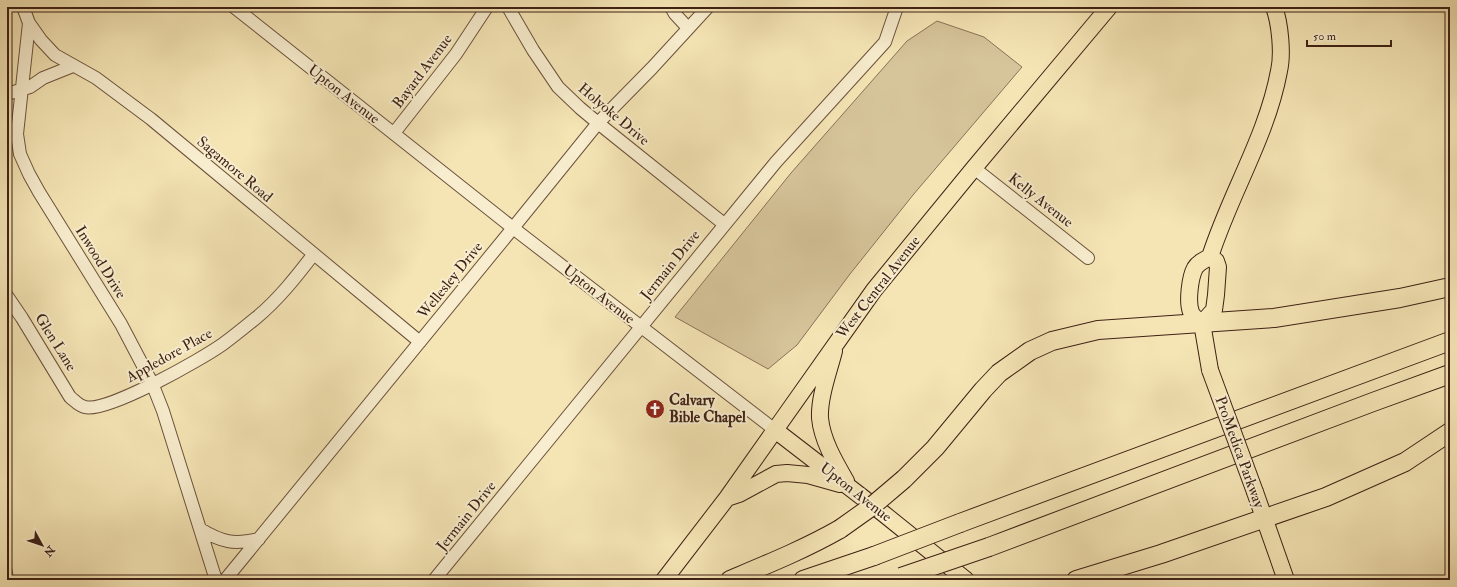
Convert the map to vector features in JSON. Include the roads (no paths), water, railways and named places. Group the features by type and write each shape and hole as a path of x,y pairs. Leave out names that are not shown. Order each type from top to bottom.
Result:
{"highway":[{"path":"730,580 788,556 817,542 840,529 872,507 921,462 999,373 1030,351 1052,341 1098,330 1274,318 1320,312 1400,298 1450,287"},
{"path":"804,580 874,556 1450,340"},
{"path":"898,579 989,547 1450,374"},
{"path":"1076,580 1160,554 1326,497 1405,462 1450,432"}],"main road":[{"name":"West Central Avenue","path":"664,580 727,498 874,290 1109,7"},
{"path":"1202,323 1214,310 1216,295 1218,267 1216,261 1210,257 1224,218 1257,143 1280,69 1280,36 1274,7"},
{"name":"ProMedica Parkway","path":"1210,257 1200,262 1196,267 1190,283 1190,310 1194,317 1202,323 1210,370 1286,580"},
{"path":"836,343 821,402 820,418 824,435 833,459 850,487"},
{"name":"Upton Avenue","path":"775,430 850,487 966,580"},
{"path":"727,498 740,494 776,474 787,473 808,475 850,487"}],"street":[{"name":"Inwood Drive","path":"23,7 29,23 18,134 20,154 38,192 122,324 152,383 163,410 215,577 218,580"},
{"name":"Upton Avenue","path":"234,7 513,228 775,430"},
{"name":"Bayard Avenue","path":"394,133 456,54 487,7"},
{"name":"Holyoke Drive","path":"508,7 533,50 558,87 598,123 724,224"},
{"path":"671,7 675,14 688,28"},
{"name":"Wellesley Drive","path":"225,580 598,123 652,68 708,7"},
{"name":"Jermain Drive","path":"434,580 724,224 776,162 885,42 897,7"},
{"name":"Sagamore Road","path":"29,23 41,40 55,55 96,78 151,119 420,342"},
{"path":"7,94 30,87 43,78 73,66"},
{"name":"Kelly Avenue","path":"974,168 1088,258"},
{"name":"Appledore Place","path":"77,404 86,408 98,406 123,398 192,363 210,352 257,317 286,290 313,254"},
{"name":"Glen Lane","path":"7,296 70,397 77,404"},
{"path":"200,529 214,538 229,541 241,543 259,539"}],"place":[{"name":"Calvary Bible Chapel","path":"655,409"}]}
